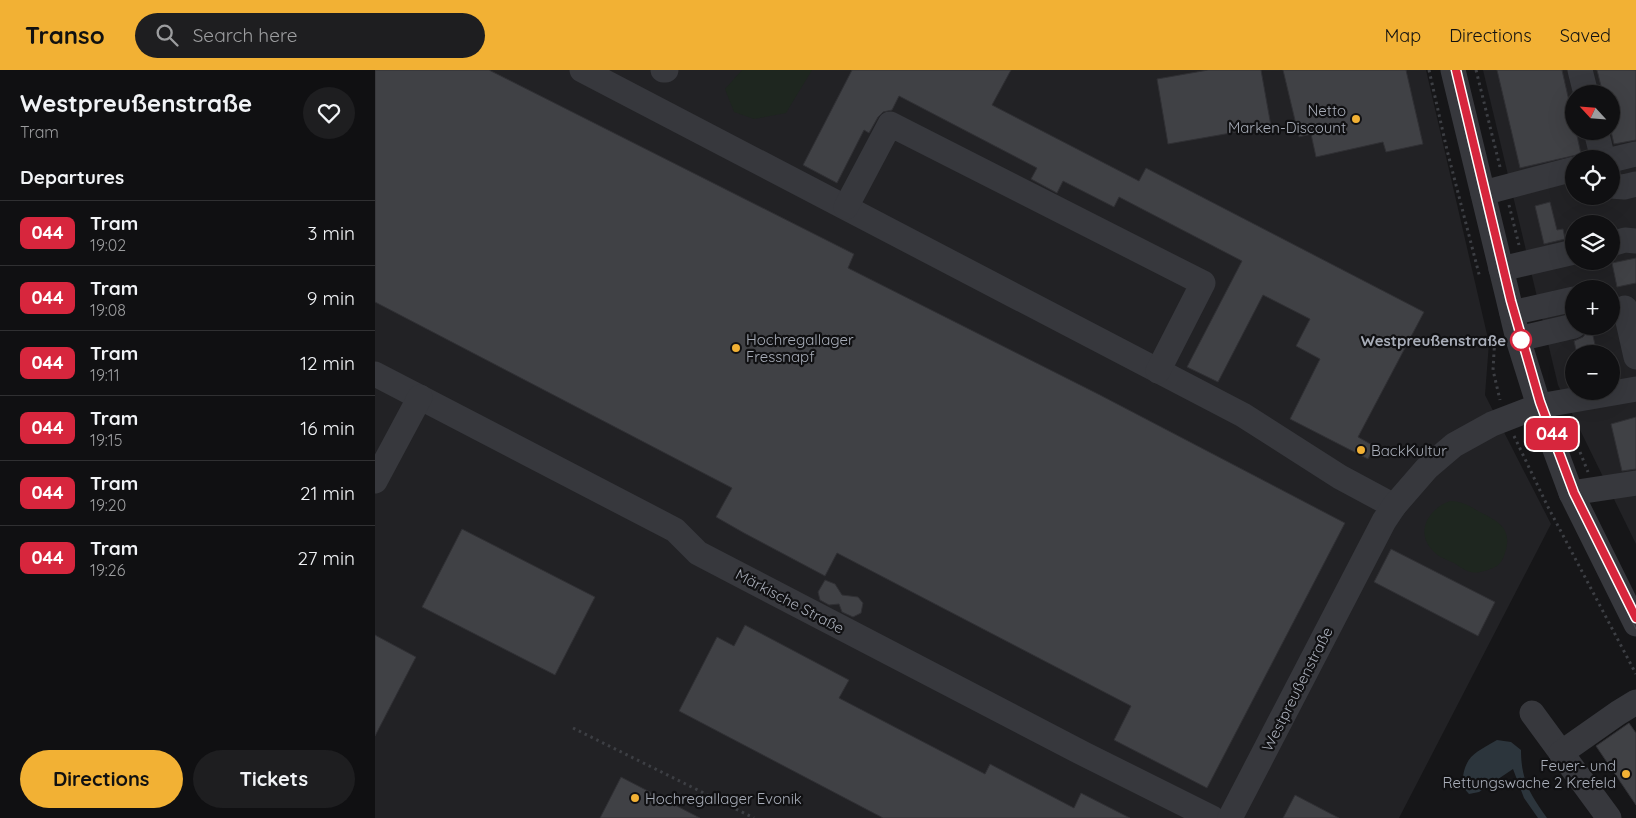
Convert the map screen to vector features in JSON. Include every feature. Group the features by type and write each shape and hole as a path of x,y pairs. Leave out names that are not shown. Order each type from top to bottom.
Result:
{"street":[{"path":"582,70 1243,415 1340,477 1394,506"},
{"path":"1453,70 1518,339 1539,406 1571,493 1636,624"},
{"path":"1580,70 1584,85"},
{"path":"845,207 890,124 1203,283 1159,371"},
{"path":"1620,158 1636,154"},
{"path":"1485,198 1565,172"},
{"path":"1620,187 1636,184"},
{"path":"1485,198 1565,186"},
{"path":"1620,241 1636,241"},
{"path":"1501,269 1565,254"},
{"path":"1512,313 1565,301"},
{"path":"1624,308 1636,357"},
{"path":"1518,339 1565,328"},
{"name":"Märkische Straße","path":"375,374 675,530 698,553 1075,750 1212,818"},
{"name":"Westpreußenstraße","path":"1230,818 1384,521 1394,506 1427,468 1454,445 1492,424 1539,406 1636,389"},
{"path":"375,481 420,397"},
{"path":"1571,493 1636,483"},
{"path":"1561,753 1636,702"},
{"path":"1532,713 1609,818"}],"path":[{"path":"573,728 754,818"}],"shaded area":[{"path":"375,70 1426,70 1489,343 1485,395 1551,524 1399,818 375,818"},
{"path":"742,70 812,70 786,113 754,119 734,112 725,89"},
{"path":"1483,70 1636,70 1636,544 1565,400 1620,400 1620,345 1565,345 1565,399 1558,385"},
{"path":"1450,501 1468,505 1492,518 1502,526 1507,537 1507,544 1503,558 1498,565 1479,572 1464,570 1438,555 1428,545 1424,530 1426,522 1435,510"},
{"path":"1497,740 1511,742 1521,750 1521,761 1528,786 1547,818 1538,818 1524,798 1513,769 1479,792 1469,794 1462,786 1465,768 1471,757"}],"building":[{"name":"Hochregallager Fressnapf","path":"375,70 489,70 854,254 848,268 1100,395 1345,523 1207,788 1114,740 1131,706 837,553 825,576 744,533 716,517 732,488 375,302"},
{"path":"852,70 1011,70 992,105 1139,181 1146,168 1424,312 1358,437 1374,446 1368,459 1290,419 1320,359 1296,346 1310,319 1263,295 1218,382 1187,367 1242,261 1119,197 1114,207 1063,181 1057,193 1031,179 1037,168 899,96 892,110 883,112 878,117 869,133 864,130 837,183 803,165"},
{"path":"1208,70 1261,70 1271,126 1168,144 1157,79"},
{"name":"Netto Marken-Discount","path":"1283,70 1406,70 1423,144 1386,152 1383,142 1316,157 1311,134 1299,137"},
{"path":"1497,70 1562,70 1565,85 1565,140 1578,140 1580,150 1565,150 1565,158 1520,168"},
{"path":"1597,70 1636,70 1636,140 1614,144 1613,140 1620,140 1620,85 1601,85"},
{"path":"1550,202 1557,230 1563,229 1565,239 1544,244 1535,206"},
{"path":"1636,258 1636,283 1620,286 1620,280 1616,280 1613,270 1620,270 1620,261"},
{"path":"1585,335 1593,335 1595,345 1575,345 1574,341"},
{"path":"1636,417 1636,469 1622,471 1611,424"},
{"path":"462,529 595,597 555,675 422,607"},
{"path":"1391,549 1495,602 1478,636 1374,582"},
{"path":"825,580 835,584 842,595 858,597 863,603 861,613 853,617 842,612 839,604 829,605 820,600 818,592"},
{"path":"745,625 849,680 839,698 985,774 990,764 1074,808 1081,793 1130,818 883,818 679,711 717,637 734,646"},
{"path":"375,635 416,657 375,736"},
{"name":"Feuer- und Rettungswache 2 Krefeld","path":"1629,723 1636,733 1636,805 1596,746"},
{"name":"Hochregallager Evonik","path":"621,777 700,818 600,818"},
{"path":"1295,795 1339,818 1283,818"}],"tram line":[{"path":"1451,70 1503,290 1536,404 1569,493 1636,629"},
{"name":"044","path":"1456,70 1521,342 1540,402 1574,493 1636,618"}],"place":[{"name":"Netto Marken-Discount","path":"1356,119"},
{"name":"Westpreußenstraße","path":"1521,340"},
{"name":"Hochregallager Fressnapf","path":"736,348"},
{"name":"BackKultur","path":"1361,450"},
{"name":"Feuer- und Rettungswache 2 Krefeld","path":"1626,774"},
{"name":"Hochregallager Evonik","path":"635,798"}]}
